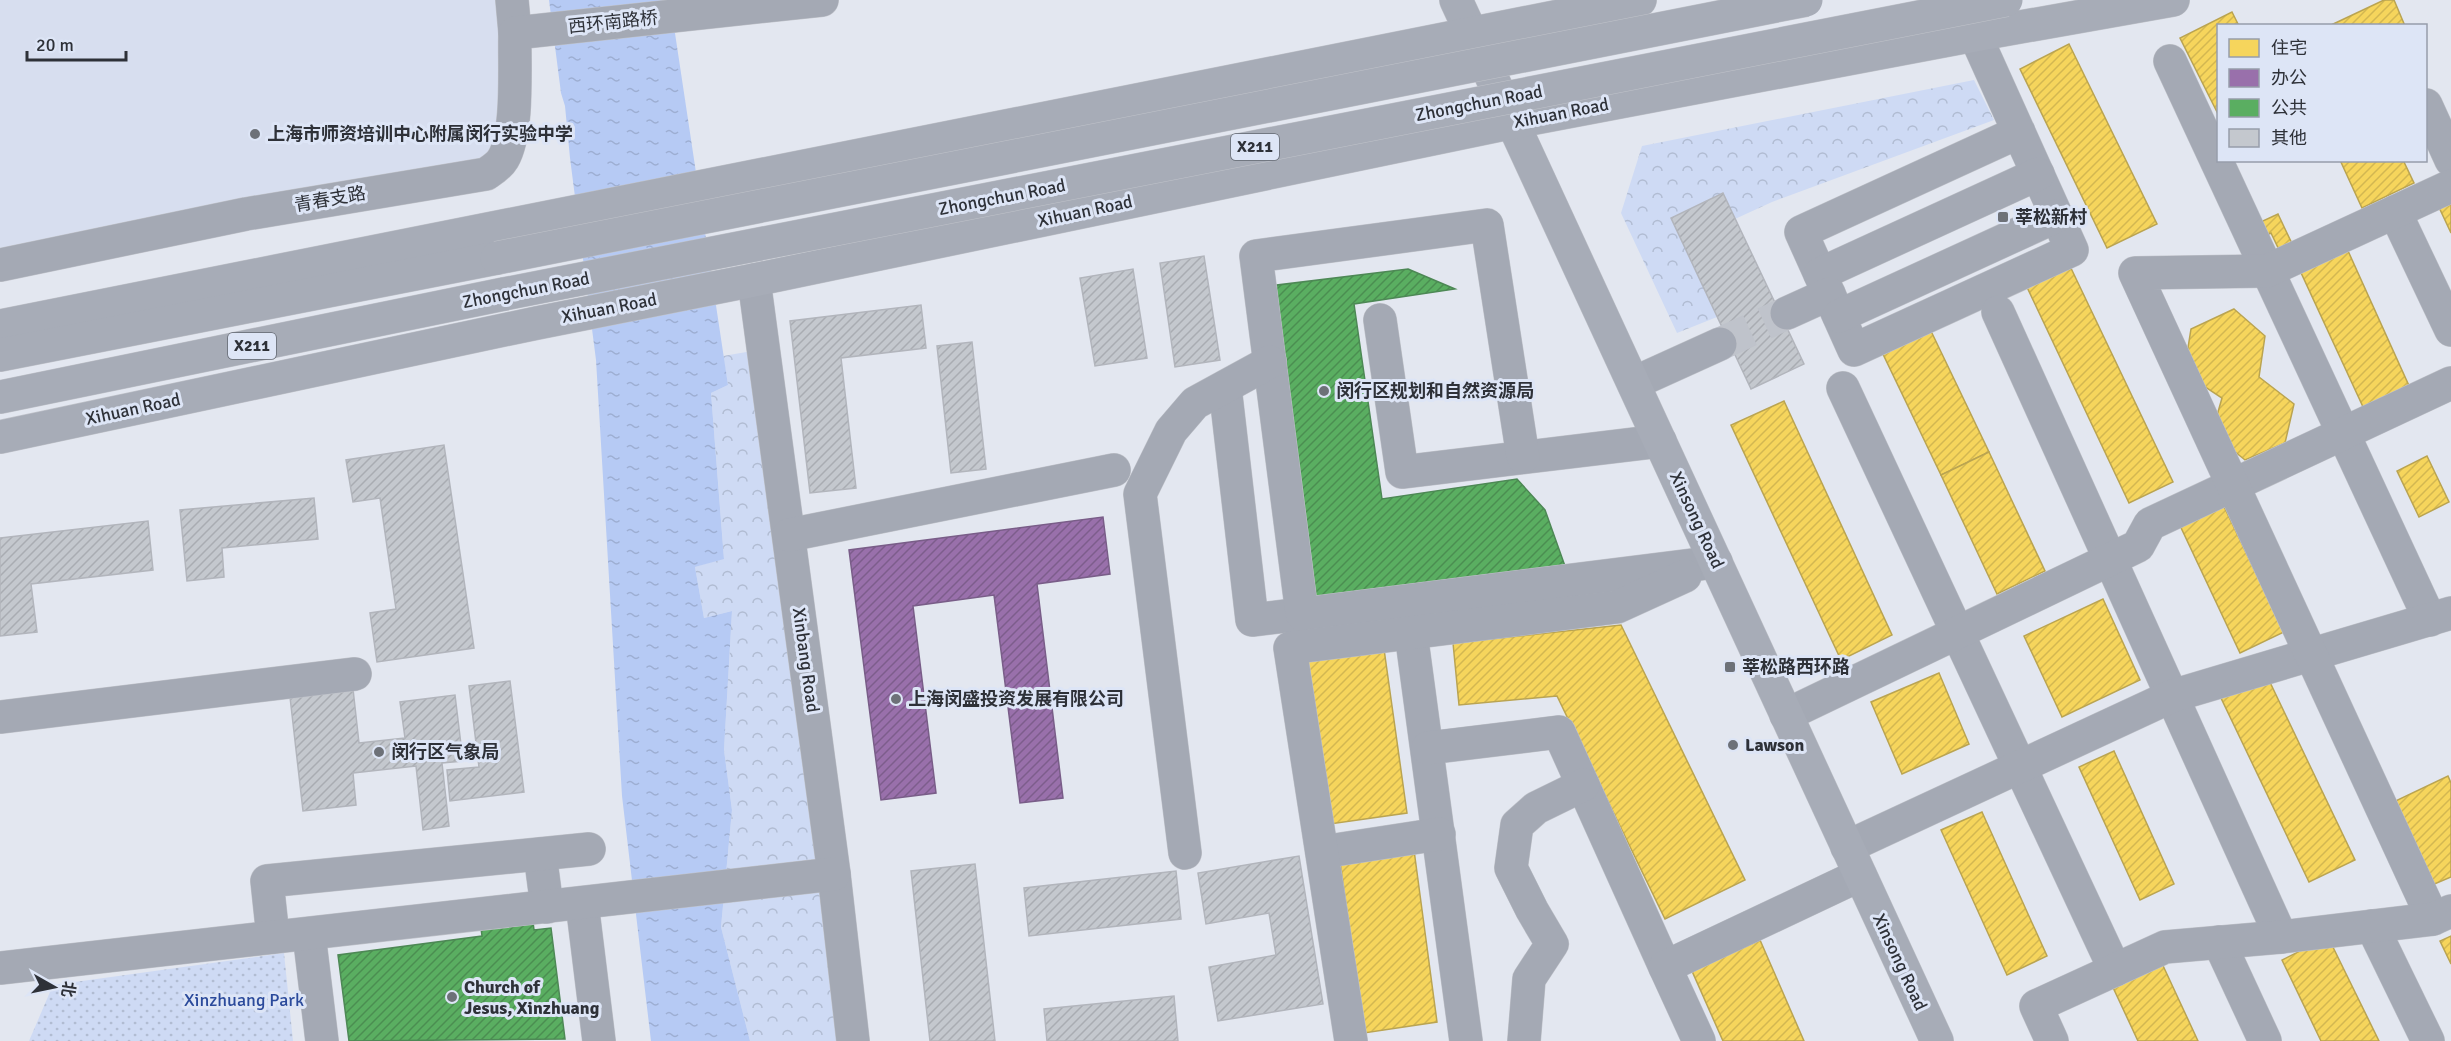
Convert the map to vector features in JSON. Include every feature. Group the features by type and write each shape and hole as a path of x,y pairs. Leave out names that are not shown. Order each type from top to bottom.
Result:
{"main road":[{"name":"Xinsong Road","path":"1456,0 1937,1041"},
{"path":"0,326 1640,0"},
{"name":"Zhongchun Road","path":"0,355 1806,0"},
{"name":"Zhongchun Road","path":"0,398 504,294 2006,0"},
{"name":"Xihuan Road","path":"0,437 537,323 1514,122 2173,0"}],"street":[{"name":"青春支路","path":"0,265 246,214 486,174 496,168 510,143 529,31 512,0"},
{"name":"西环南路桥","path":"529,31 822,0"},
{"path":"1975,35 2019,132 2057,216 2072,250 1854,350 1801,232 2019,132"},
{"path":"1665,967 2020,767 2172,696 2441,616 2343,433 2170,61"},
{"path":"2427,107 2451,160"},
{"path":"1788,313 1829,295 2038,174"},
{"path":"2052,1041 2036,1006 2164,947 2281,937 2442,915 2311,655 2135,273 2267,271 2451,186"},
{"path":"2396,212 2451,330"},
{"path":"1302,614 1256,256 1487,225 1522,457"},
{"name":"Xinbang Road","path":"745,282 789,536 834,874 853,1041"},
{"path":"1998,312 2281,937"},
{"path":"1380,320 1402,472 1660,441"},
{"path":"1634,383 1720,344"},
{"path":"1185,853 1140,494 1170,431 1196,404 1270,362"},
{"path":"1786,715 2138,546 2150,524 2451,383"},
{"path":"1225,387 1252,620 1716,562"},
{"path":"1843,388 2115,970"},
{"path":"789,536 1113,470"},
{"path":"1351,1041 1290,648 1617,607 1716,562"},
{"path":"1411,633 1466,1041"},
{"path":"0,717 355,674"},
{"path":"1428,748 1559,732 1699,1041"},
{"path":"1524,1041 1528,979 1552,944 1511,868 1517,825 1536,808 1583,784"},
{"path":"1322,852 1439,834"},
{"path":"273,937 267,881 589,849"},
{"path":"540,854 548,907"},
{"path":"0,968 834,874"},
{"path":"582,903 599,1041"},
{"path":"2372,926 2428,1041"},
{"path":"309,934 322,1041"},
{"path":"2219,942 2265,1041"}],"shaded area":[{"name":"上海市师资培训中心附属闵行实验中学","path":"0,0 512,0 503,158 0,265"}],"green space":[{"path":"1974,80 1994,120 1772,202 1735,219 1723,193 1671,218 1717,317 1677,333 1621,213 1642,146"},
{"path":"764,349 858,1041 750,1041 721,927 732,810 724,750 732,611 704,618 695,567 724,558 711,393 728,385 723,356"},
{"name":"Xinzhuang Park","path":"284,953 293,1041 29,1041 53,985"}],"water":[{"path":"549,0 670,0 728,385 711,393 724,559 695,567 704,618 732,611 724,750 732,810 721,927 750,1041 651,1041 622,796 596,360 565,106 561,93"}],"building: 住宅":[{"path":"2384,0 2394,0 2404,24 2333,24"},
{"path":"2232,12 2238,24 2217,24 2217,112 2180,38"},
{"path":"2069,44 2157,224 2107,248 2020,69"},
{"path":"2341,162 2404,162 2414,183 2362,208"},
{"path":"2451,196 2451,233 2437,203"},
{"path":"2278,214 2295,250 2282,256 2271,233 2261,238 2254,225"},
{"path":"2344,242 2410,388 2364,409 2297,264"},
{"path":"2069,264 2173,482 2129,503 2026,285"},
{"path":"2234,309 2265,336 2259,377 2294,404 2285,443 2245,460 2212,433 2222,398 2184,373 2191,329"},
{"path":"1930,329 1989,452 1941,475 1882,352"},
{"path":"1784,401 1892,635 1841,660 1731,425"},
{"path":"1989,452 2045,571 1997,594 1941,475"},
{"path":"2427,456 2449,502 2419,517 2397,471"},
{"path":"2219,496 2284,632 2240,653 2176,517"},
{"path":"2103,599 2140,680 2062,717 2024,636"},
{"path":"1621,625 1745,880 1665,919 1557,696 1459,705 1453,643"},
{"path":"1384,649 1407,813 1330,824 1307,660"},
{"path":"1939,673 1969,744 1902,774 1871,702"},
{"path":"2267,676 2355,860 2309,882 2221,698"},
{"path":"2114,751 2174,884 2140,900 2079,767"},
{"path":"2448,776 2451,783 2451,877 2425,888 2387,805"},
{"path":"1982,812 2047,956 2007,975 1941,830"},
{"path":"1414,850 1437,1022 1364,1033 1340,861"},
{"path":"2451,936 2451,964 2440,941"},
{"path":"2328,937 2379,1041 2321,1041 2282,960"},
{"path":"1760,940 1804,1041 1723,1041 1692,971"},
{"path":"2159,957 2198,1041 2138,1041 2110,981"}],"building: 办公":[{"name":"上海闵盛投资发展有限公司","path":"1103,517 1110,574 1037,584 1063,798 1020,803 994,595 913,606 936,793 881,800 849,550"}],"building: 公共":[{"name":"闵行区规划和自然资源局","path":"1408,269 1455,289 1354,304 1382,499 1517,479 1545,510 1565,566 1307,598 1269,286"},
{"name":"Church of Jesus, Xinzhuang","path":"532,914 534,930 551,928 565,1039 349,1041 338,955 482,936 480,920"}],"building: 其他":[{"path":"1723,193 1804,364 1751,389 1671,218"},
{"path":"1204,256 1220,360 1175,367 1160,263"},
{"path":"1133,269 1147,358 1095,366 1080,278"},
{"path":"921,305 926,348 841,358 856,488 810,493 790,321"},
{"path":"972,342 986,469 951,473 937,346"},
{"path":"444,445 474,648 377,662 370,613 396,609 380,498 353,502 346,460"},
{"path":"314,498 318,539 222,548 224,577 187,581 180,510"},
{"path":"148,521 153,570 31,584 37,632 0,636 0,538"},
{"path":"510,681 524,792 450,801 447,770 479,767 469,686"},
{"name":"闵行区气象局","path":"353,689 359,743 405,738 400,702 455,695 463,761 442,763 449,826 423,830 416,766 353,773 356,805 303,811 290,697"},
{"path":"1299,856 1323,1004 1218,1021 1209,967 1276,955 1269,913 1206,924 1198,873"},
{"path":"975,864 995,1041 930,1041 911,871"},
{"path":"1176,871 1181,919 1029,936 1024,888"},
{"path":"1174,996 1178,1041 1047,1041 1044,1009"}],"tunnel":[{"path":"1720,344 1787,313"}],"place":[{"name":"上海市师资培训中心附属闵行实验中学","path":"255,134"},
{"name":"莘松新村","path":"2003,217"},
{"name":"闵行区规划和自然资源局","path":"1324,391"},
{"name":"莘松路西环路","path":"1730,667"},
{"name":"上海闵盛投资发展有限公司","path":"896,699"},
{"name":"Lawson","path":"1733,745"},
{"name":"闵行区气象局","path":"379,752"},
{"name":"Church of Jesus, Xinzhuang","path":"452,997"}]}
